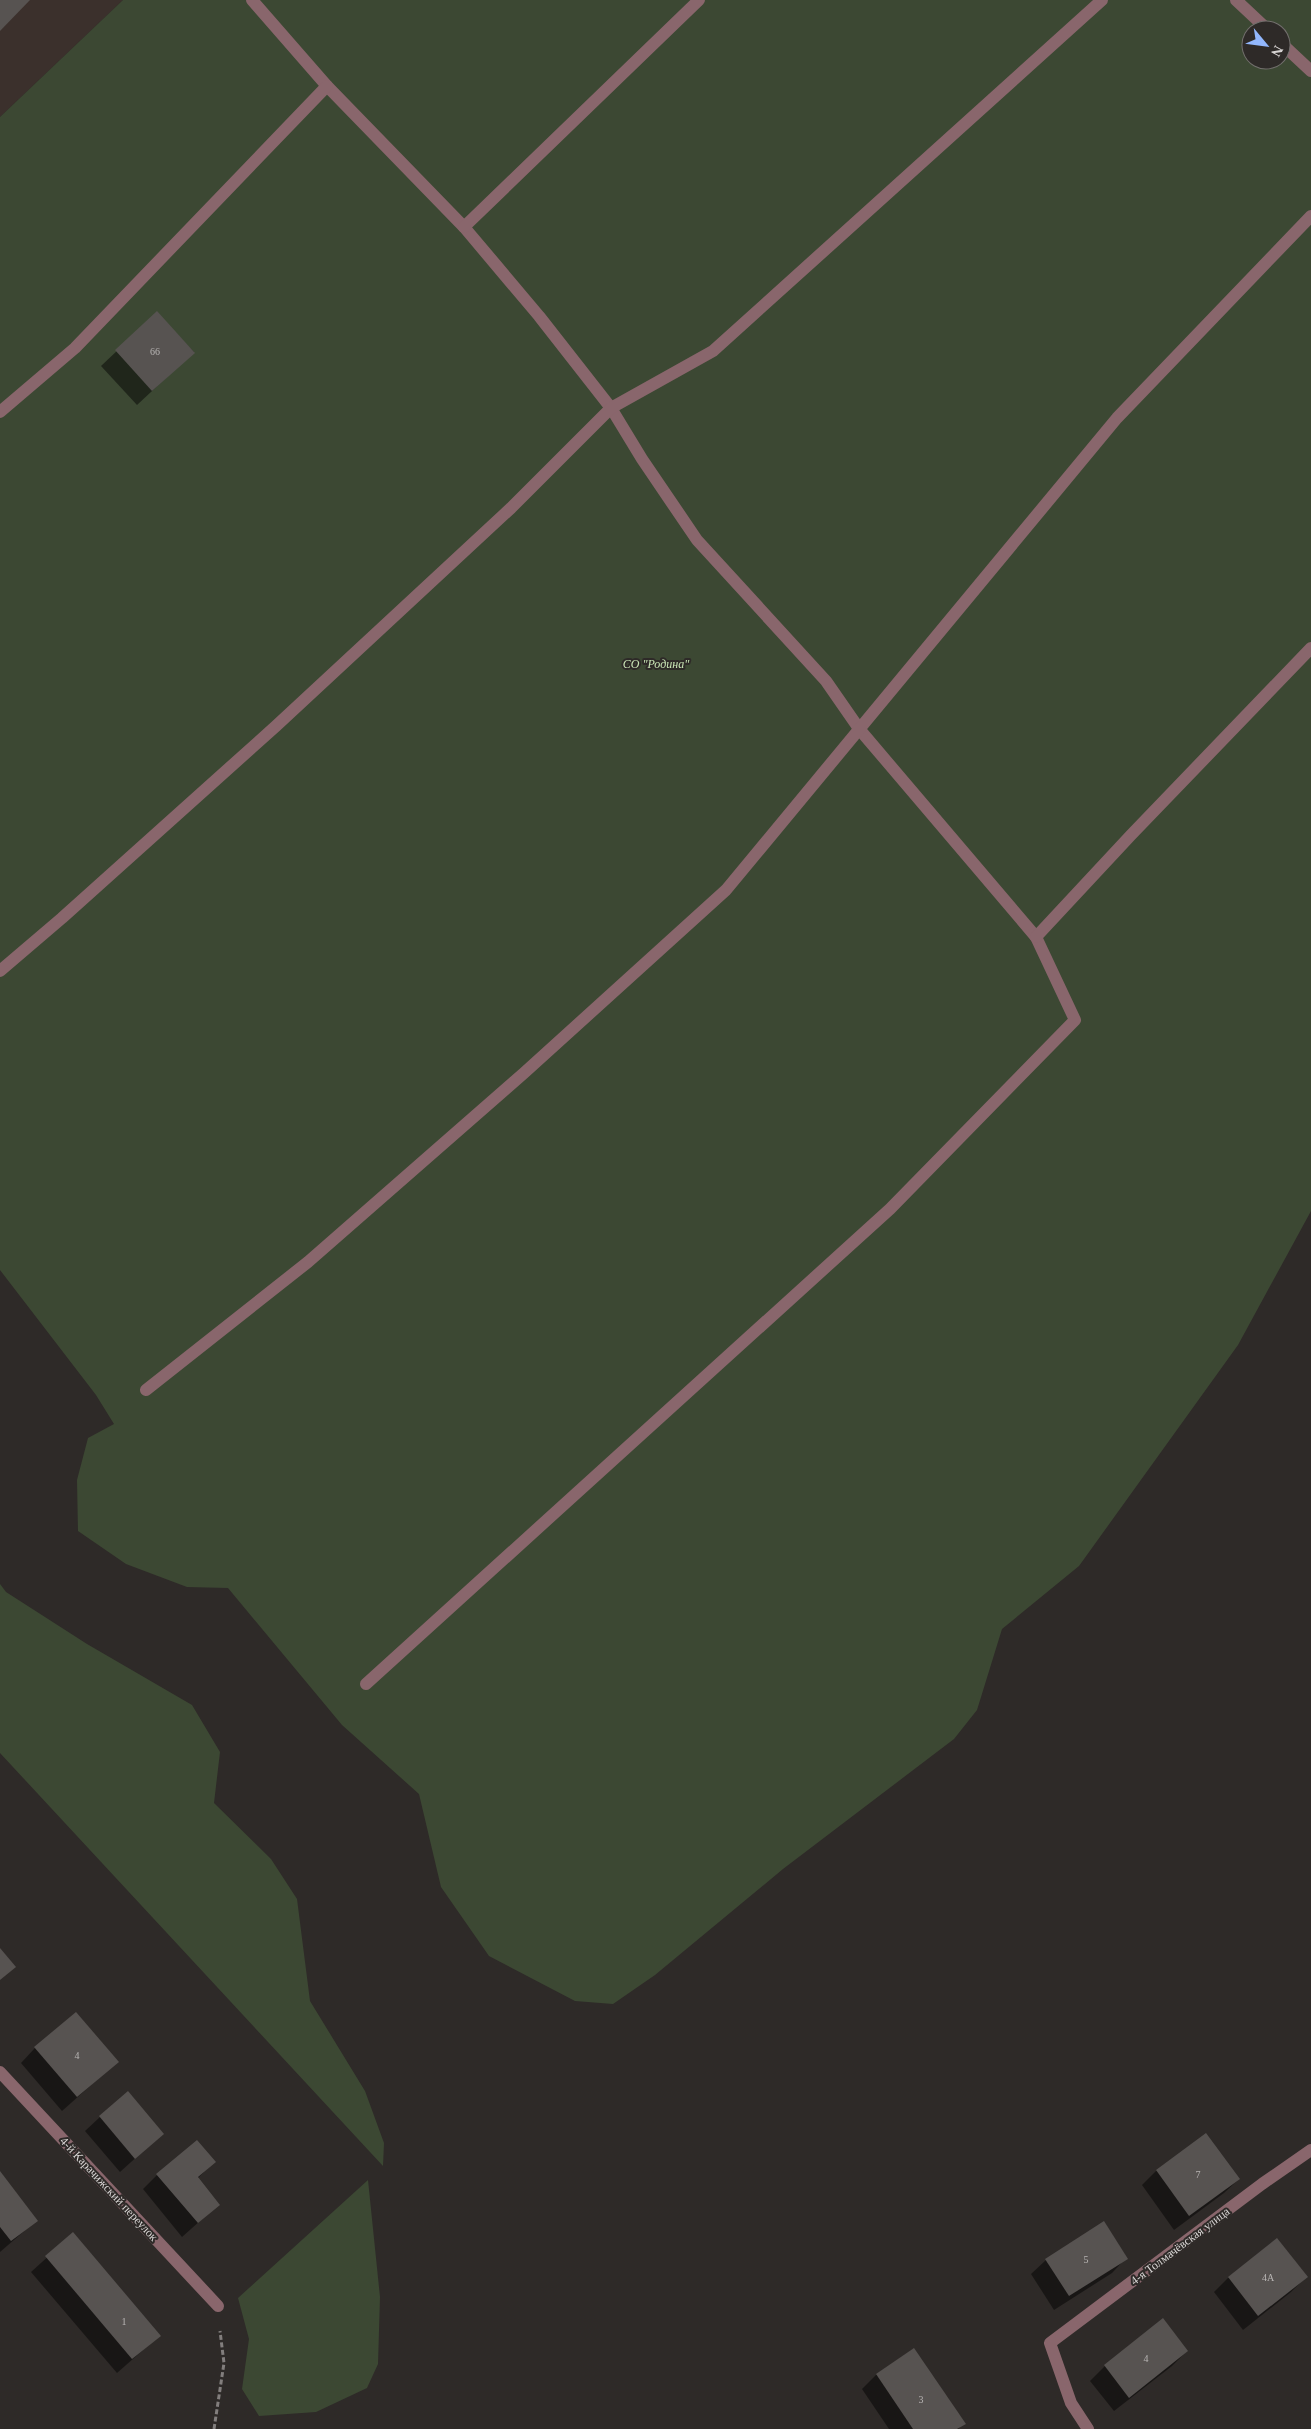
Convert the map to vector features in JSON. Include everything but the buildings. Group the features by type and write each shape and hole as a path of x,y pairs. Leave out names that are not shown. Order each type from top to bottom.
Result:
{"street":[{"path":"252,0 327,86 464,227 539,316 611,408 642,459 696,540 826,681 860,730 1036,936 1075,1020 890,1209 366,1684"},
{"path":"464,227 699,0"},
{"path":"0,971 62,918 276,726 511,508 611,408 713,351 1102,0"},
{"path":"1236,0 1257,20"},
{"path":"1291,52 1311,71"},
{"path":"0,412 75,348 327,86"},
{"path":"146,1390 308,1262 524,1073 726,890 1116,418 1311,216"},
{"path":"1036,936 1131,834 1311,648"},
{"name":"4-й Карачижский переулок","path":"0,2072 218,2306"},
{"name":"4-я Толмачёвская улица","path":"1088,2429 1071,2402 1050,2343 1262,2184 1311,2150"}],"path":[{"path":"214,2429 224,2363 218,2306"}],"shaded area":[{"path":"0,0 123,0 0,117"}],"green space":[{"name":"СО \"Родина\"","path":"123,0 1311,0 1311,1211 1238,1345 1079,1566 1002,1629 977,1710 954,1739 783,1869 655,1975 613,2004 575,2001 489,1956 441,1887 419,1794 342,1725 228,1588 187,1587 126,1564 78,1531 77,1480 88,1438 114,1424 96,1395 0,1270 0,117"},
{"path":"0,1584 6,1592 87,1644 192,1705 220,1752 214,1803 271,1859 297,1899 310,2001 365,2091 384,2143 383,2166 0,1753"},
{"path":"368,2180 380,2297 378,2364 367,2388 316,2412 259,2416 242,2389 249,2339 238,2298"}]}
